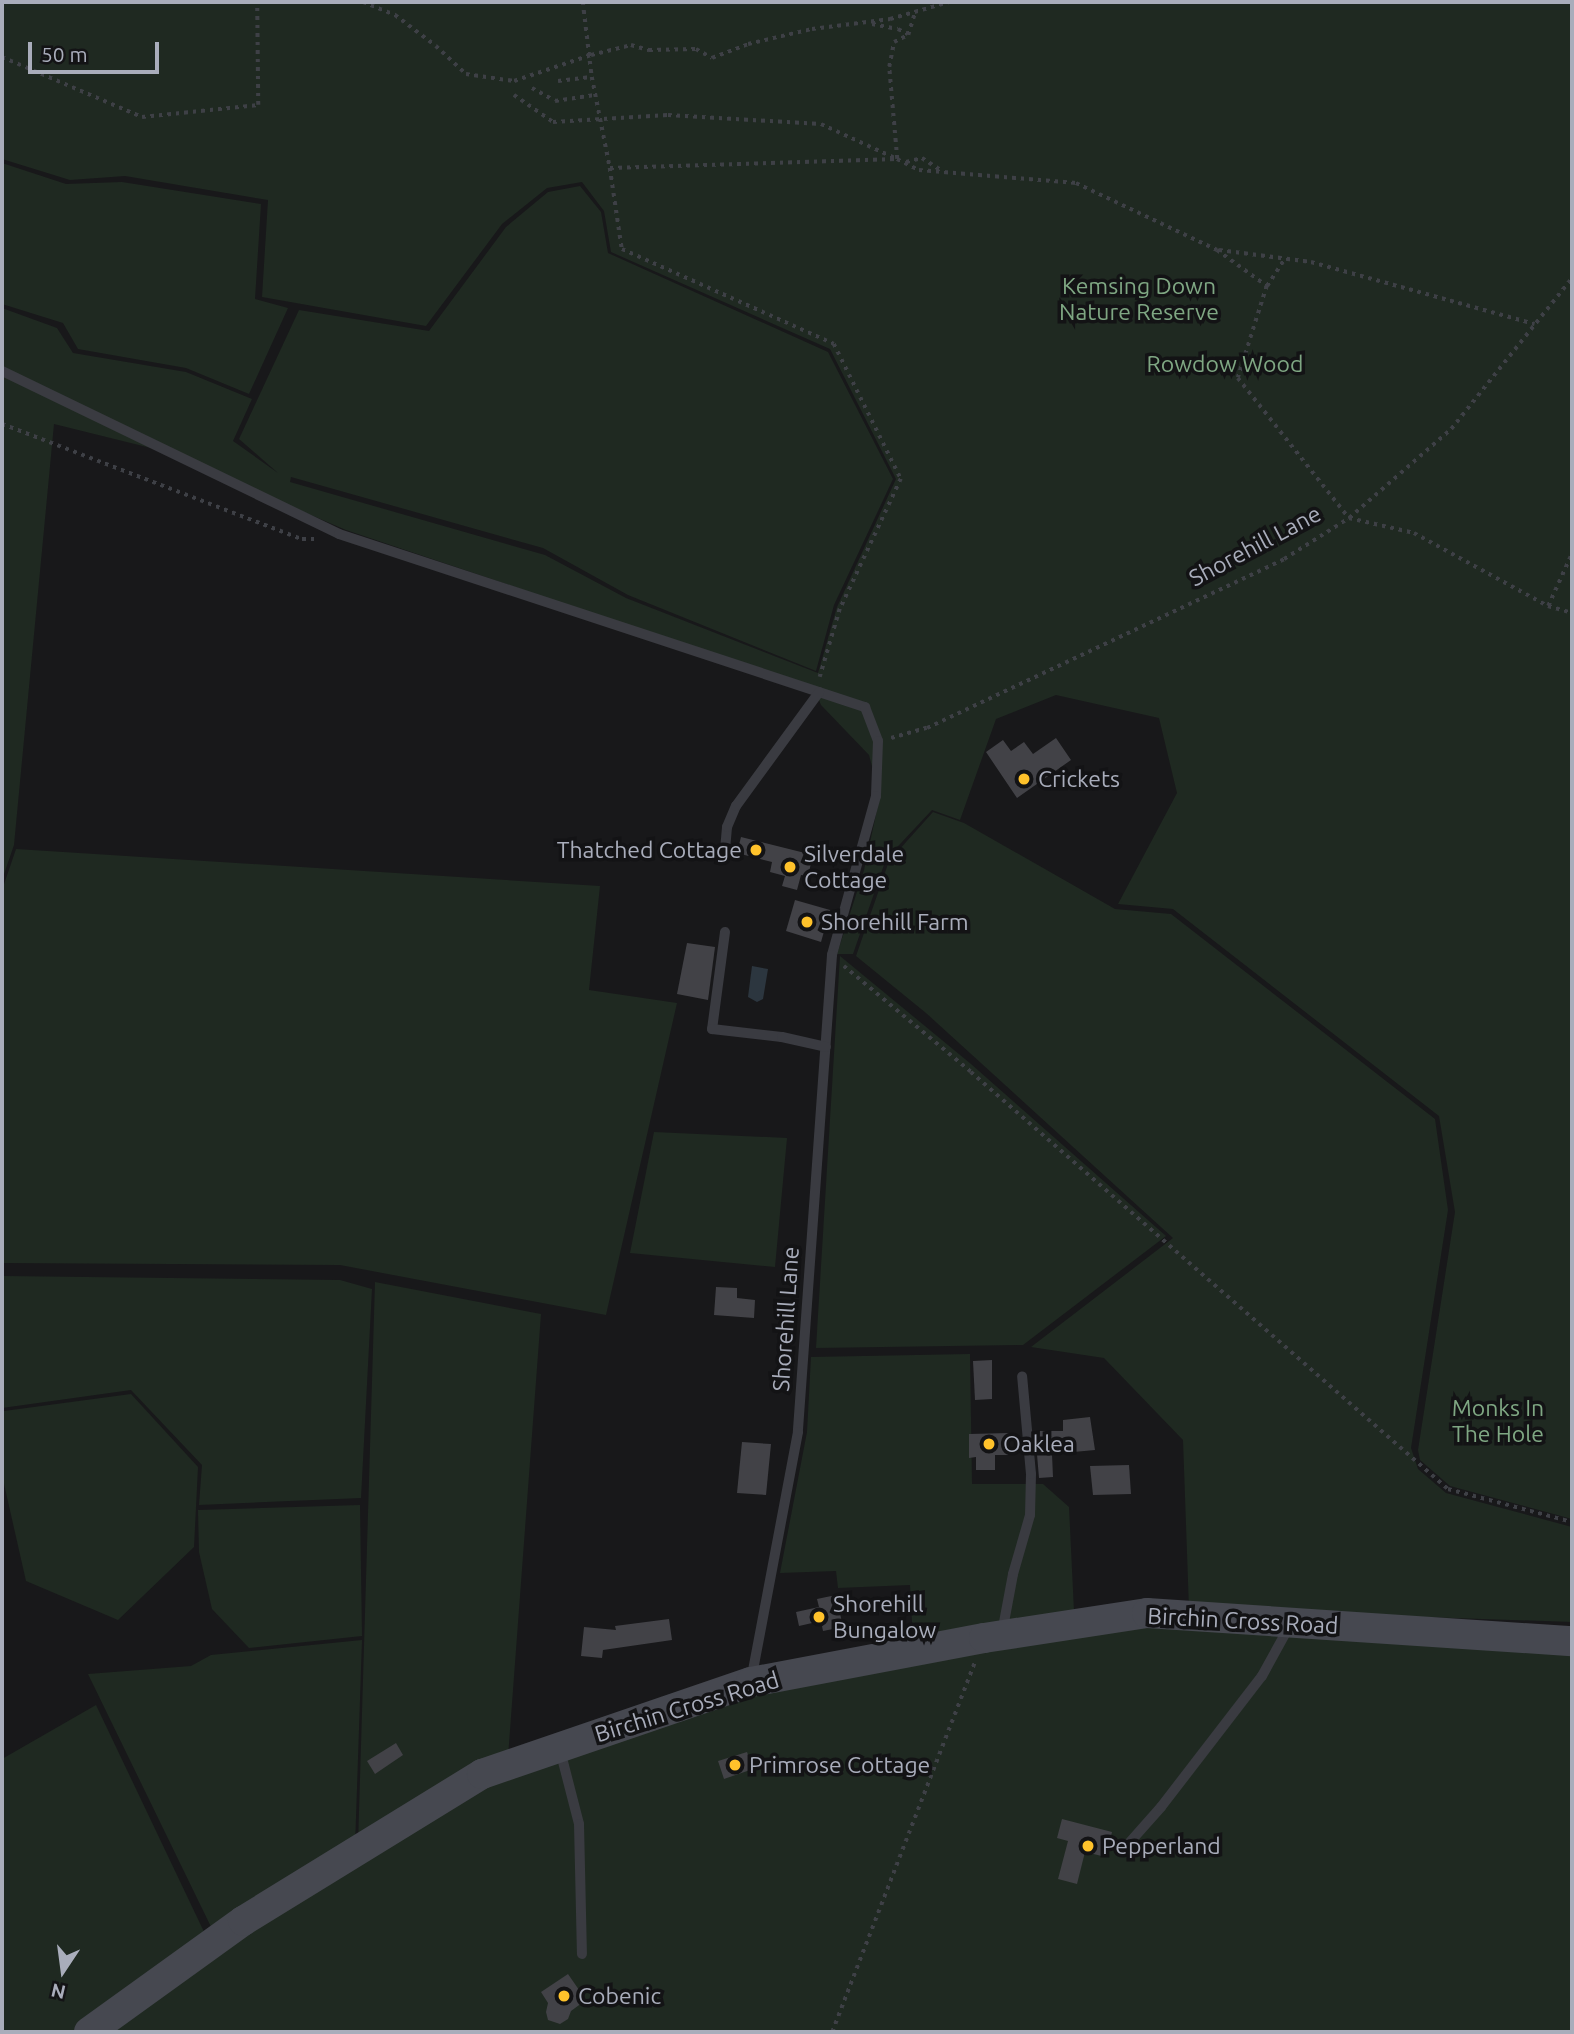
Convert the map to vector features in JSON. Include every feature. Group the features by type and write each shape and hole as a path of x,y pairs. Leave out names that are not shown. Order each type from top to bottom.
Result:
{"street":[{"name":"Birchin Cross Road","path":"89,2032 243,1921 482,1774 751,1682 993,1637 1147,1613 1572,1641"}],"lane":[{"path":"2,371 339,534 865,707 878,741"},
{"path":"725,849 727,827 736,807 817,692"},
{"name":"Shorehill Lane","path":"751,1682 798,1432 832,955 876,796 878,741"},
{"path":"726,932 712,1029 782,1037 826,1047"},
{"path":"993,1637 1030,1516 1031,1474 1022,1376"},
{"path":"1122,1851 1161,1807 1262,1676 1291,1622"},
{"path":"559,1747 579,1824 582,1954"}],"path":[{"path":"2,57 142,117 258,105 257,2"},
{"path":"363,2 395,15 436,46 466,74 514,80 631,45 649,50 696,49 712,58 748,44 812,29 867,23 949,2"},
{"path":"583,2 592,77 622,249 834,344 901,479 840,609 817,692"},
{"path":"897,159 890,67 894,42 908,35 915,12"},
{"path":"867,23 898,29 908,35"},
{"path":"558,81 592,77"},
{"path":"532,88 555,101 595,95"},
{"path":"514,95 553,122 668,115 821,124 919,170 1076,183 1217,250 1268,286"},
{"path":"906,162 922,158 944,172"},
{"path":"610,168 897,159"},
{"path":"1217,250 1311,262 1535,324"},
{"path":"1285,258 1268,286 1238,378 1349,518 1414,533 1548,606 1572,613"},
{"name":"Shorehill Lane","path":"878,741 927,728 1165,616 1284,559 1349,518 1451,429 1572,278"},
{"path":"2,424 302,539 337,538 339,534"},
{"path":"1548,606 1572,553"},
{"path":"832,955 971,1072 1448,1489 1572,1522"},
{"path":"832,2032 993,1637"}],"green space":[{"name":"Rowdow Wood","path":"2,2 1572,2 1572,1519 1450,1486 1420,1460 1418,1450 1455,1212 1439,1116 1173,909 1118,904 1177,793 1159,718 1056,695 996,719 960,820 932,810 886,859 853,954 837,954 864,870 880,796 869,755 821,705 814,688 346,530 159,450 54,424 14,845 2,880 2,308 57,328 73,353 186,372 252,399 233,441 278,473 239,439 299,310 429,331 506,227 548,192 580,186 601,212 608,253 828,352 893,479 834,605 816,671 628,595 543,548 291,477 290,482 545,555 626,598 818,673 837,607 896,479 830,349 611,252 604,211 582,182 547,188 502,224 426,326 262,297 268,200 125,176 70,180 2,159"},
{"path":"2,163 66,184 122,182 261,204 255,299 288,308 249,394 186,368 78,349 63,323 2,304"},
{"path":"933,812 964,823 1115,909 1171,914 1435,1119 1448,1210 1411,1448 1418,1469 1446,1493 1572,1527 1572,1622 1189,1609 1183,1440 1104,1358 1031,1347 1173,1238 926,1013 856,956 889,861"},
{"path":"16,849 600,886 589,990 677,1003 606,1315 340,1265 2,1263 2,890"},
{"path":"840,956 971,1064 1166,1236 1023,1345 816,1348"},
{"path":"654,1132 787,1138 775,1267 630,1253"},
{"path":"2,1276 340,1280 372,1289 361,1498 199,1505 202,1465 131,1390 2,1408"},
{"path":"375,1282 541,1314 508,1757 358,1845"},
{"path":"970,1354 972,1484 1043,1484 1069,1507 1074,1611 913,1639 910,1585 838,1588 836,1571 780,1573 807,1432 811,1357"},
{"path":"131,1394 198,1467 194,1547 118,1620 26,1581 2,1475 2,1415 4,1411"},
{"path":"360,1505 362,1636 249,1648 212,1609 199,1552 198,1510"},
{"path":"1140,1623 1572,1638 1572,2032 99,2032 483,1779 754,1691"},
{"path":"362,1640 355,1847 214,1933 88,1674 191,1666 211,1655"},
{"path":"96,1705 206,1936 72,2032 2,2032 2,1759"}],"shaded area":[{"path":"752,966 768,969 763,999 757,1002 748,997"}],"building":[{"name":"Crickets","path":"1056,738 1071,760 1017,798 986,752 1003,740 1011,751 1024,742 1033,754"},
{"name":"Silverdale Cottage","path":"741,837 813,855 808,876 801,875 797,890 782,886 785,876 770,872 772,862 737,853"},
{"name":"Shorehill Farm","path":"795,900 830,910 821,942 786,931"},
{"path":"687,943 715,947 708,1000 677,994"},
{"path":"716,1287 737,1288 737,1298 755,1300 754,1318 714,1315"},
{"path":"992,1360 992,1399 975,1400 973,1361"},
{"path":"1090,1417 1095,1450 1052,1454 1053,1477 1039,1478 1035,1431 1063,1431 1063,1420"},
{"name":"Oaklea","path":"1009,1433 1009,1455 995,1455 995,1470 976,1470 976,1457 969,1458 969,1434"},
{"path":"742,1442 771,1444 766,1495 737,1493"},
{"path":"1129,1465 1131,1494 1093,1495 1090,1466"},
{"name":"Shorehill Bungalow","path":"836,1595 843,1627 823,1631 821,1621 799,1626 796,1612 819,1607 817,1599"},
{"path":"669,1619 672,1640 603,1650 602,1658 581,1656 584,1627 616,1630 615,1626"},
{"path":"396,1743 403,1755 375,1774 367,1761"},
{"name":"Primrose Cottage","path":"747,1752 753,1769 724,1779 718,1761"},
{"name":"Pepperland","path":"1062,1819 1112,1832 1106,1857 1085,1852 1077,1884 1058,1879 1068,1841 1057,1838"},
{"name":"Cobenic","path":"568,1974 586,2000 560,2024 548,2020 548,2003 541,1992"}],"place":[{"name":"Crickets","path":"1024,779"},
{"name":"Thatched Cottage","path":"756,850"},
{"name":"Silverdale Cottage","path":"790,867"},
{"name":"Shorehill Farm","path":"807,922"},
{"name":"Oaklea","path":"989,1444"},
{"name":"Shorehill Bungalow","path":"819,1617"},
{"name":"Primrose Cottage","path":"735,1765"},
{"name":"Pepperland","path":"1088,1846"},
{"name":"Cobenic","path":"564,1996"}],"park label":[{"name":"Kemsing Down Nature Reserve","path":"1139,299"},
{"name":"Monks In The Hole","path":"1498,1421"}]}
